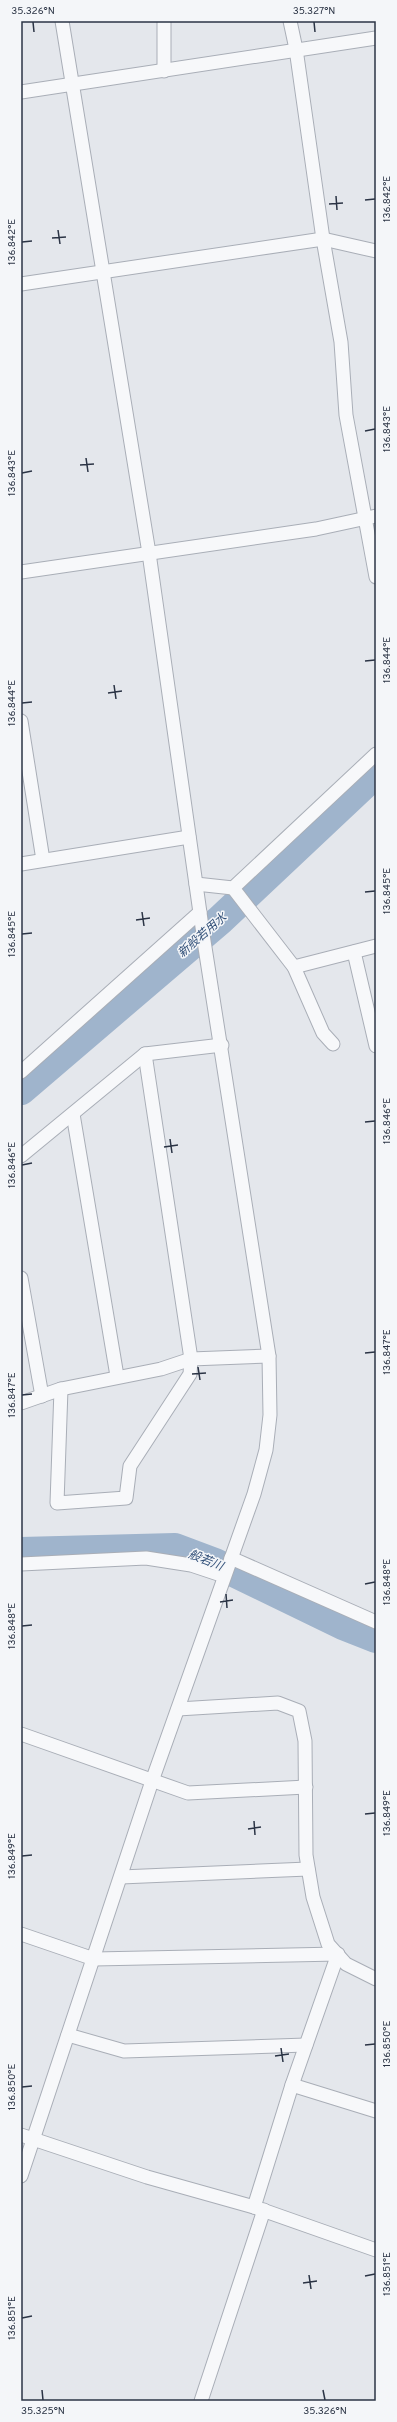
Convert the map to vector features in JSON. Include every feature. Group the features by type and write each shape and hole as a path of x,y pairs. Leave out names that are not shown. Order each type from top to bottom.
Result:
{"street":[{"path":"21,2176 27,2137 68,2034 152,1781 231,1558 266,1450 270,1415 269,1356 222,1045 204,941 149,553 102,273 74,84 62,21"},
{"path":"164,21 164,71"},
{"path":"290,21 296,49 323,239 341,342 346,415 371,517 376,577"},
{"path":"21,92 376,38"},
{"path":"21,284 323,239 376,251"},
{"path":"21,572 316,529 371,517"},
{"path":"21,721 26,782 43,860"},
{"path":"233,888 376,754"},
{"path":"21,864 189,838"},
{"path":"196,884 233,888 252,910 294,967 323,1033 333,1044"},
{"path":"21,1072 201,917"},
{"path":"294,967 376,946"},
{"path":"354,952 376,1046"},
{"path":"21,1156 144,1054 222,1045"},
{"path":"61,1389 57,1503 126,1498 130,1466 190,1374 191,1359 144,1054"},
{"path":"73,1114 117,1376"},
{"path":"21,1278 42,1396"},
{"path":"21,1403 61,1389 117,1376 162,1369 191,1359 269,1356"},
{"path":"21,1564 146,1558 191,1565 224,1576"},
{"path":"231,1558 376,1622"},
{"path":"178,1710 278,1703 299,1711 304,1741 306,1855 313,1898 328,1944 346,1964 376,1979"},
{"path":"21,1734 188,1793 306,1787"},
{"path":"121,1878 308,1869"},
{"path":"21,1934 94,1959 338,1954"},
{"path":"201,2401 259,2209 292,2085 338,1954"},
{"path":"68,2034 124,2051 306,2045"},
{"path":"292,2085 376,2111"},
{"path":"27,2137 147,2177 259,2209 376,2250"}],"waterway":[{"name":"新般若用水","path":"21,1090 220,920 376,773"},
{"name":"般若川","path":"21,1552 175,1548 215,1563 343,1625 376,1638"}]}
